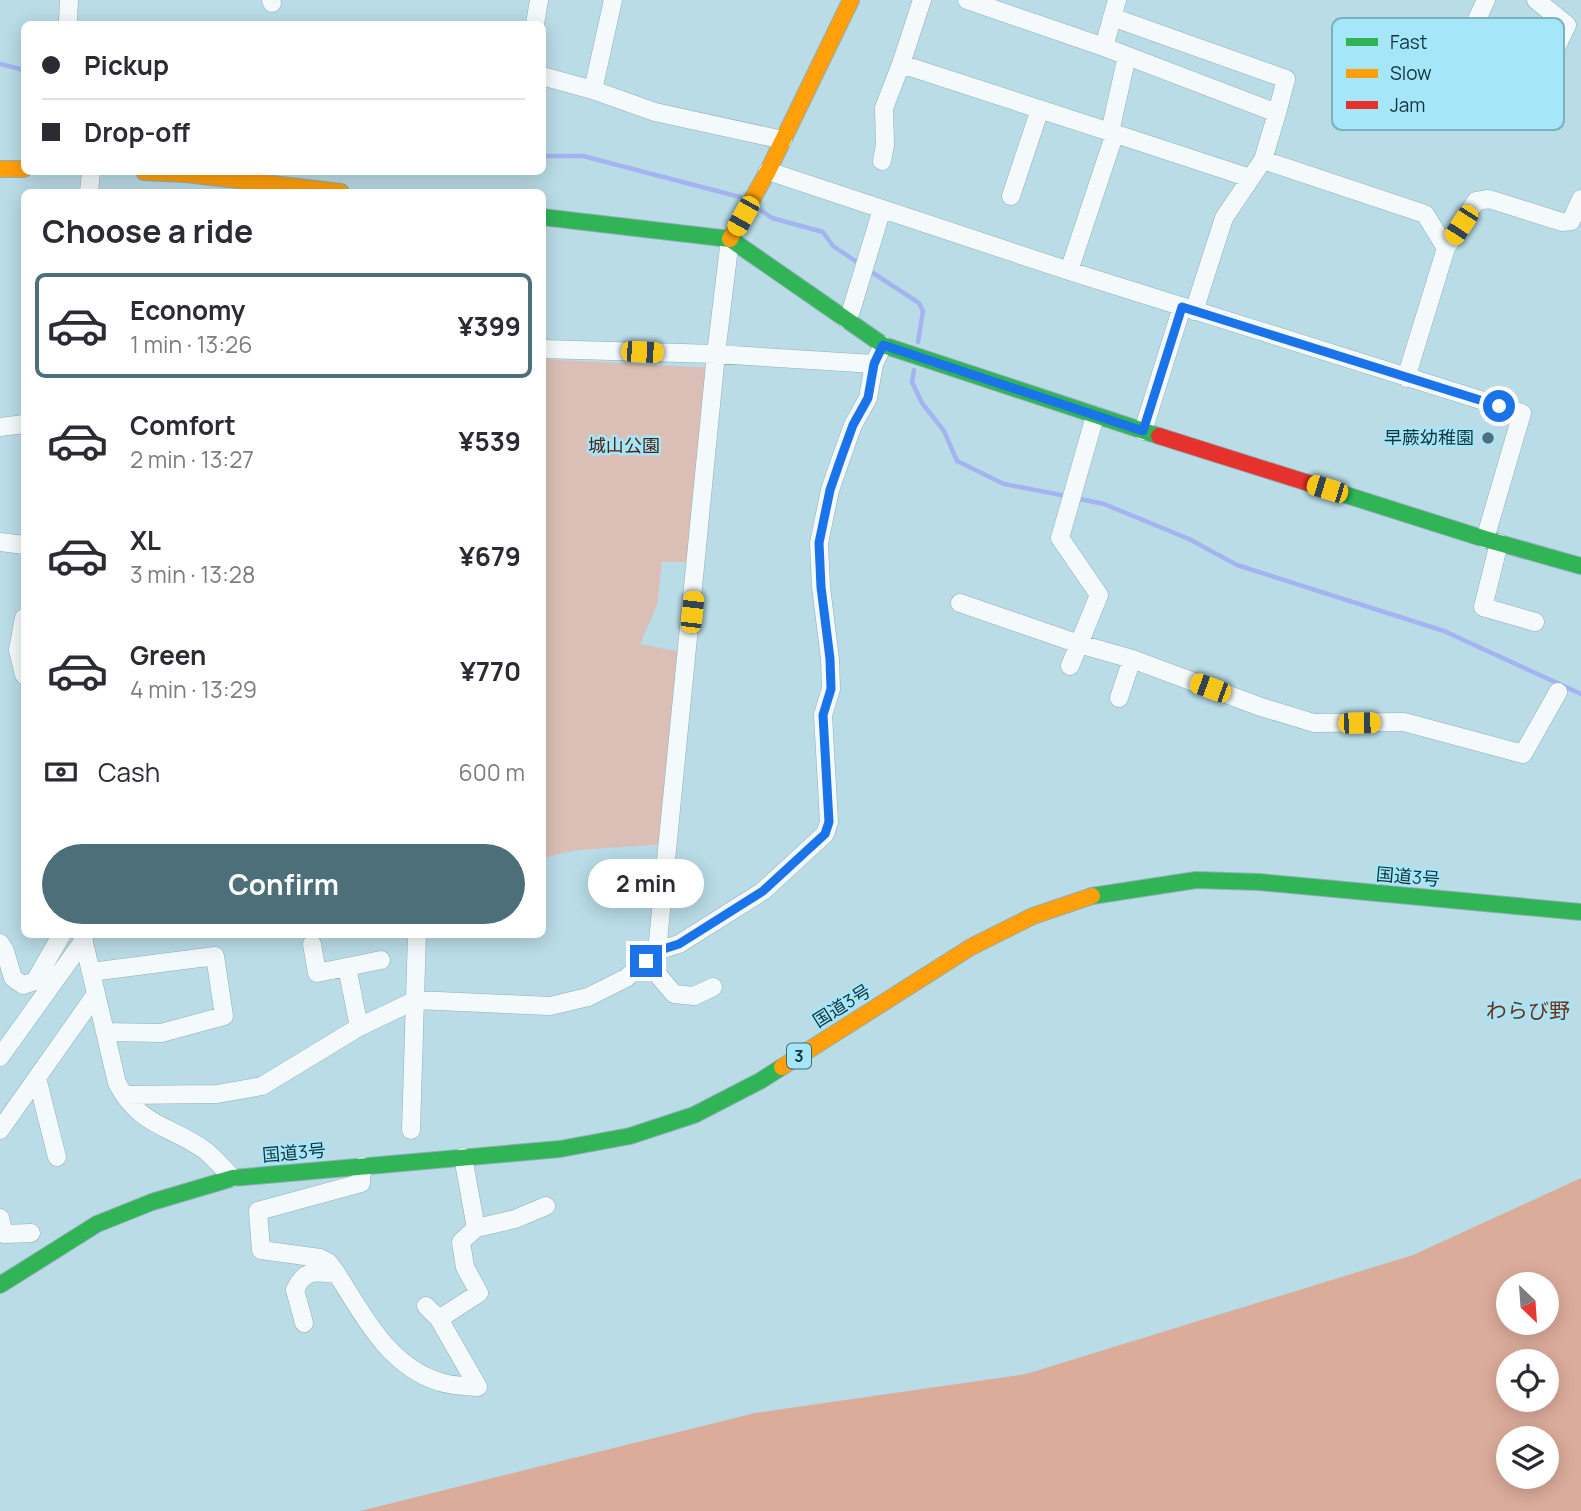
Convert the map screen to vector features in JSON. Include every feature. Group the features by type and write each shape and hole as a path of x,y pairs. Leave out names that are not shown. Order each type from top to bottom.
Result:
{"main road":[{"path":"730,239 768,171 851,0"},
{"path":"0,169 21,169"},
{"path":"192,175 281,189"},
{"path":"546,217 730,239 883,345 1143,431 1492,541 1581,566"},
{"name":"国道3号","path":"0,1283 97,1224 152,1202 233,1178 560,1149 629,1136 694,1115 760,1081 971,947 1033,915 1088,897 1196,880 1259,883 1581,912"}],"street":[{"path":"68,21 69,0"},
{"path":"536,21 539,0"},
{"path":"593,90 613,0"},
{"path":"882,161 886,145 884,108 922,0"},
{"path":"967,0 1104,47 1277,113"},
{"path":"1478,18 1486,0"},
{"path":"1536,0 1558,18"},
{"path":"1104,47 1115,8 1286,79 1263,160 1224,218 1143,431"},
{"path":"1069,271 1112,132 1127,56"},
{"path":"901,64 1250,178"},
{"path":"546,77 593,90 655,113 783,140"},
{"path":"1011,196 1040,109"},
{"path":"1263,160 1425,214 1446,248"},
{"path":"768,171 1069,271 1522,413 1492,541 1483,607 1535,622"},
{"path":"1406,378 1446,248 1476,201 1489,199 1562,222 1571,221 1581,200"},
{"path":"846,319 851,312 882,209"},
{"path":"713,987 694,996 674,994 651,956 730,239"},
{"path":"124,1095 218,1094 262,1086 359,1027 416,1000 550,1006 588,997 626,978 651,956 679,944 763,891 825,834 829,822 823,715 831,689 819,543 830,490 853,425 868,398 874,364 883,345"},
{"path":"546,349 716,354 874,364"},
{"path":"1070,666 1099,595 1060,538 1095,415"},
{"path":"0,426 21,424"},
{"path":"0,542 21,545"},
{"path":"960,603 1079,644 1132,659 1261,707 1314,723 1404,722 1523,754 1558,692"},
{"path":"21,634 18,650 21,662"},
{"path":"1119,698 1132,659"},
{"path":"0,943 13,978 23,985 35,981 60,938"},
{"path":"0,1057 82,938"},
{"path":"83,938 117,1083 124,1095 140,1115 206,1152 233,1178"},
{"path":"411,1130 417,938"},
{"path":"312,944 317,973 380,960"},
{"path":"91,972 215,956 224,1016 161,1033 105,1032"},
{"path":"347,967 359,1027"},
{"path":"0,1130 96,994"},
{"path":"37,1078 57,1157"},
{"path":"463,1157 476,1228"},
{"path":"362,1166 361,1183 258,1211 261,1250 320,1258 328,1262 376,1335 406,1367 440,1382 478,1387 439,1319 426,1306"},
{"path":"439,1319 480,1293 466,1268 461,1242 476,1228 515,1219 547,1206"},
{"path":"0,1218 4,1234 31,1233"},
{"path":"304,1323 295,1290 300,1278 314,1272 337,1274"}],"green space":[{"name":"城山公園","path":"546,359 711,368 697,562 662,562 657,605 640,644 681,652 668,844 577,850 546,857"}],"shaded area":[{"path":"1581,1178 1581,1511 360,1511 755,1413 1026,1374 1413,1255"}],"waterway":[{"path":"0,64 21,69"},
{"path":"546,156 583,156 740,197"},
{"path":"762,211 772,218 823,232 833,246 860,264"},
{"path":"867,269 919,303 923,311 918,342"},
{"path":"914,370 912,382 922,403 944,431 957,461 1004,484 1066,496"},
{"path":"1075,498 1104,504 1189,539 1237,565 1444,631 1581,694"}],"traffic: fast":[{"path":"546,217 730,239 883,345 1159,436"},
{"path":"1321,487 1581,566"},
{"path":"1092,896 1196,880 1259,882 1581,912"},
{"path":"0,1285 97,1224 152,1202 233,1178 560,1149 630,1136 694,1115 782,1067"}],"traffic: slow":[{"path":"730,239 768,171 851,0"},
{"path":"0,169 21,169"},
{"path":"195,175 315,189"},
{"path":"782,1067 971,947 1033,916 1092,896"}],"traffic: jam":[{"path":"1159,436 1321,487"}],"place":[{"name":"早蕨幼稚園","path":"1488,438"}],"district":[{"name":"わらび野","path":"1528,1011"}],"route":[{"path":"646,961 657,951 679,944 763,891 825,834 829,822 823,715 831,689 819,543 830,490 853,425 868,398 874,364 883,345 1143,431 1182,307 1499,406"}]}
